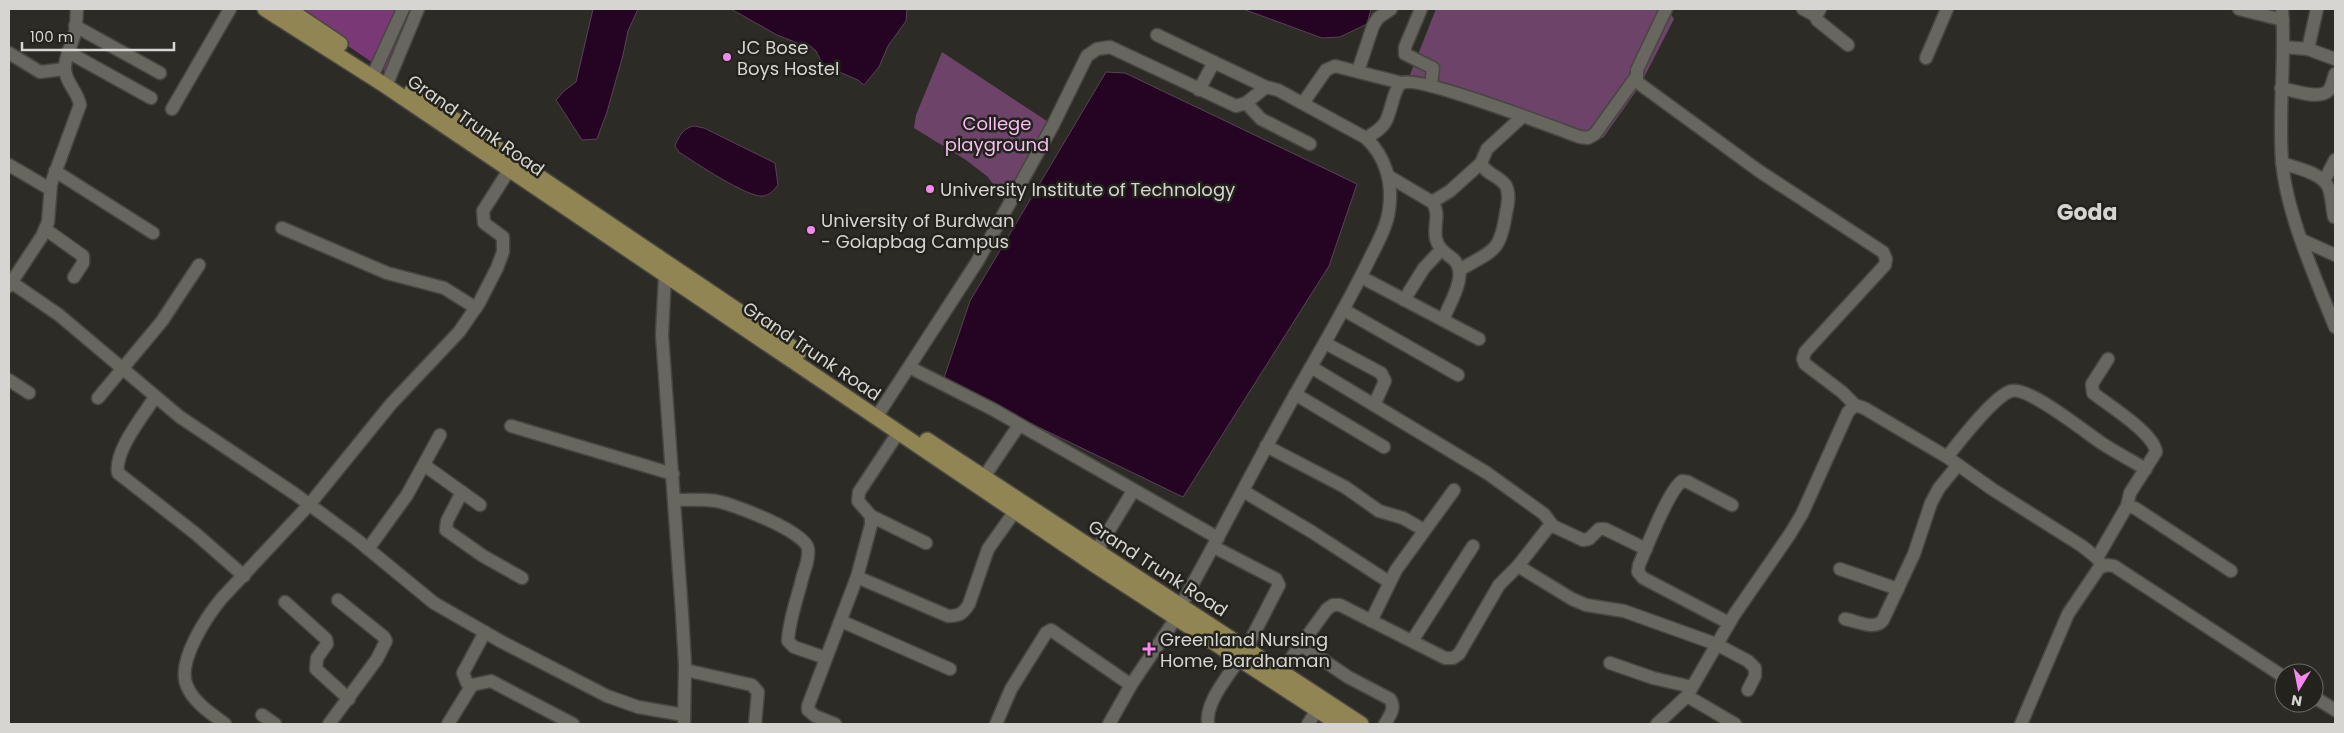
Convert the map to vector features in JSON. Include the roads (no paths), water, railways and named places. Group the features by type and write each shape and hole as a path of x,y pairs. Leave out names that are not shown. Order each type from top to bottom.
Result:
{"main road":[{"name":"Grand Trunk Road","path":"265,9 388,81 667,269 1097,550 1179,612"},
{"name":"Grand Trunk Road","path":"288,9 374,73"},
{"name":"Grand Trunk Road","path":"388,81 509,170 667,269 898,432 1015,511 1179,612 1243,654 1317,710 1339,724"},
{"name":"Grand Trunk Road","path":"1243,654 1281,672 1361,724"}],"street":[{"path":"77,9 76,26 65,69 68,81 79,99 80,106 55,171 50,189 49,215 45,229 10,284 59,315 155,397 218,444 310,505 434,603 607,696 684,720 685,670 662,334 667,269"},
{"path":"172,109 230,9"},
{"path":"374,73 403,9"},
{"path":"388,81 418,9"},
{"path":"1358,71 1373,26 1378,18 1392,9"},
{"path":"1421,9 1405,47 1405,54 1433,68 1431,86"},
{"path":"1666,9 1637,70 1637,82 1759,171 1883,252 1886,259 1884,265 1805,352 1802,359 1805,364 1842,392 1855,405 1864,408 1947,457 2082,546 2100,562 2114,566 2274,670"},
{"path":"1803,9 1818,12 1818,20 1848,45"},
{"path":"1926,58 1947,9"},
{"path":"2239,9 2282,14 2282,163 2286,191 2335,328"},
{"path":"2308,49 2317,9"},
{"path":"76,26 160,73"},
{"path":"1109,724 1131,685 1179,612 1266,446 1344,310 1361,277 1389,212 1390,189 1385,166 1376,148 1366,138 1278,90 1266,87 1157,35"},
{"path":"882,410 977,262 1053,125 1088,56 1097,49 1110,47 1236,106 1246,103 1266,87"},
{"path":"2283,47 2308,49 2335,59"},
{"path":"68,52 151,98"},
{"path":"9,53 40,72 65,69"},
{"path":"1199,90 1214,62"},
{"path":"1303,103 1326,70 1335,66 1402,83 1412,82 1431,86 1588,138 1596,134 1636,77"},
{"path":"2282,88 2316,94 2324,93 2329,90 2335,74"},
{"path":"1366,138 1383,126 1388,119 1398,87 1402,83"},
{"path":"1246,103 1261,119 1310,144"},
{"path":"1432,202 1450,191 1481,163 1487,150 1522,117"},
{"path":"2324,181 2335,160"},
{"path":"1461,269 1494,249 1500,243 1504,232 1508,199 1507,188 1503,182 1484,170 1481,163"},
{"path":"2282,163 2324,181 2329,188 2334,216"},
{"path":"9,165 50,189"},
{"path":"225,724 200,703 187,688 185,682 186,669 190,650 210,613 310,505 368,431 391,404 439,356 476,308 497,268 504,244 503,237 484,223 483,211 509,170"},
{"path":"55,171 153,233"},
{"path":"1388,176 1432,202 1436,208 1436,239 1441,250 1456,261 1461,269 1460,277 1442,320"},
{"path":"282,228 387,273 444,288 476,308"},
{"path":"45,229 84,256 84,263 74,277"},
{"path":"2302,240 2335,255"},
{"path":"1404,300 1424,268 1441,250"},
{"path":"98,398 162,321 198,266"},
{"path":"1361,277 1479,339"},
{"path":"1344,310 1458,375"},
{"path":"1325,343 1380,373 1385,381 1374,405"},
{"path":"2021,724 2068,614 2100,562 2127,506 2130,493 2156,452 2155,445 2133,423 2093,393 2091,388 2108,359"},
{"path":"909,367 994,410 1133,491 1276,579 1279,585 1243,654 1215,699 1207,720 1208,724"},
{"path":"1311,367 1487,473 1544,514 1554,526 1583,540 1589,539 1599,529 1605,528 1646,549"},
{"path":"9,380 29,393"},
{"path":"1947,457 1972,426 2005,394 2013,390 2022,391 2037,398 2100,443 2146,469"},
{"path":"1295,394 1384,447"},
{"path":"155,397 122,450 118,461 118,473 196,534 244,576"},
{"path":"1660,723 1690,692 1729,623 1773,561 1802,514 1848,412 1855,405"},
{"path":"984,477 1019,425"},
{"path":"511,426 673,474"},
{"path":"898,432 859,492 858,501 871,516 926,543"},
{"path":"368,550 392,518 440,435"},
{"path":"1266,446 1345,488 1379,511 1403,518 1424,530"},
{"path":"424,465 480,505"},
{"path":"1845,619 1875,626 1880,624 1914,554 1931,502 1939,488 1958,466"},
{"path":"1729,623 1643,578 1638,572 1646,549 1677,485 1682,482 1688,482 1732,505"},
{"path":"1371,621 1389,582 1454,490"},
{"path":"1097,550 1133,491"},
{"path":"1243,491 1312,532 1389,582"},
{"path":"462,492 447,521 446,530 483,556 522,578"},
{"path":"674,500 708,500 729,504 791,531 805,540 808,548 807,562 789,628 788,641 794,647 826,658"},
{"path":"2127,506 2135,508 2231,572"},
{"path":"857,577 948,616 958,616 964,612 969,604 988,549 1015,511"},
{"path":"835,724 814,716 808,710 857,577 871,516"},
{"path":"1281,672 1327,609 1333,605 1340,605 1445,658 1453,658 1459,654 1499,585 1518,566 1547,529 1554,526"},
{"path":"1412,641 1473,546"},
{"path":"1518,566 1586,605 1624,612 1716,644 1748,661 1755,668 1755,676 1748,690"},
{"path":"1840,569 1898,589"},
{"path":"329,724 377,659 386,641 384,637 338,600"},
{"path":"285,602 326,639 327,644 317,658 316,669 349,699"},
{"path":"841,621 950,669"},
{"path":"996,724 1011,689 1046,633 1051,630 1131,685"},
{"path":"485,632 463,673 467,683 472,685 491,681 573,724"},
{"path":"1301,645 1348,677 1390,698 1393,704 1393,711 1385,724"},
{"path":"1610,663 1690,692 1735,724"},
{"path":"685,670 752,685 758,692 754,724"},
{"path":"448,724 472,685"},
{"path":"2324,703 2335,710"},
{"path":"1308,724 1317,710"},
{"path":"262,715 275,724"}],"place":[{"name":"JC Bose Boys Hostel","path":"727,57"},
{"name":"University Institute of Technology","path":"930,189"},
{"name":"University of Burdwan - Golapbag Campus","path":"811,230"},
{"name":"Greenland Nursing Home, Bardhaman","path":"1149,649"}],"district":[{"name":"Goda","path":"2087,212"}],"park label":[{"name":"College playground","path":"997,133"}]}
